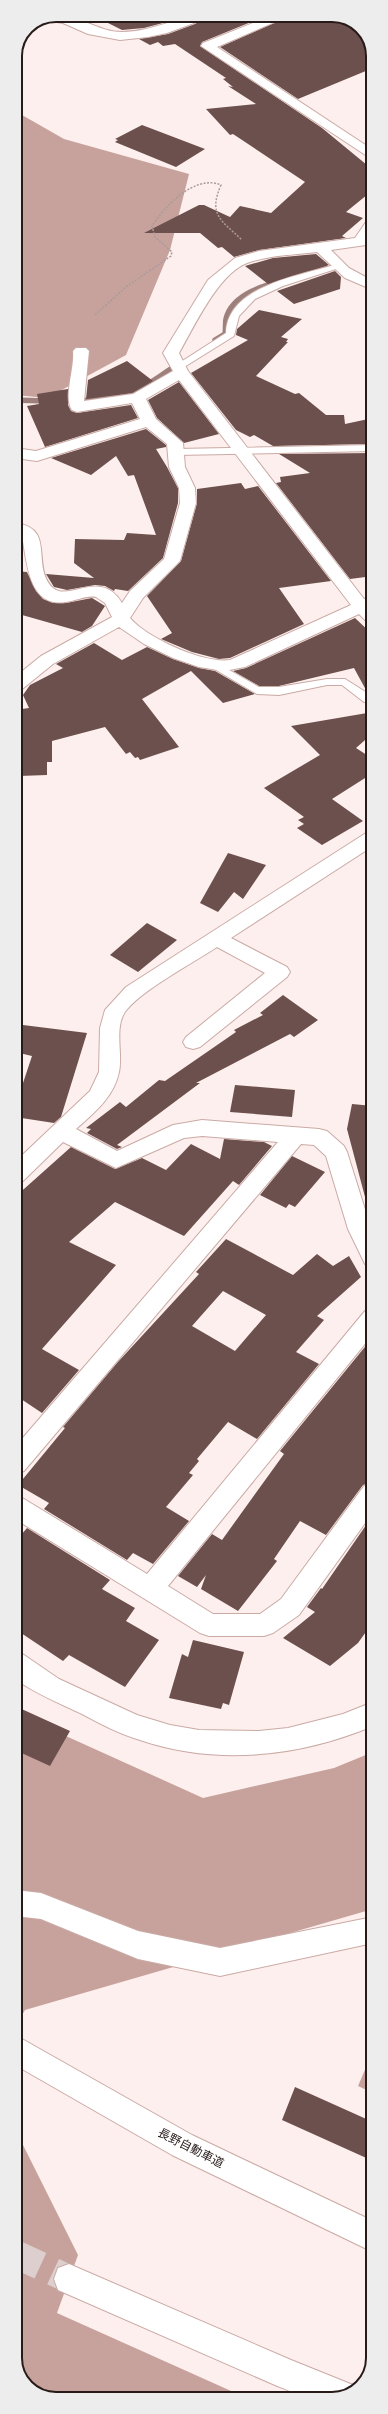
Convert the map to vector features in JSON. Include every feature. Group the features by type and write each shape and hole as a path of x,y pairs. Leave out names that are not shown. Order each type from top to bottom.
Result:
{"main road":[{"path":"73,22 92,31 115,36 134,36 178,26 187,22"},
{"path":"172,22 366,151"},
{"path":"207,46 267,22"},
{"path":"366,241 259,255 240,261 213,283 171,353 179,369 239,450 366,604"},
{"path":"321,247 337,267 356,280 366,284"},
{"path":"81,351 83,363 75,397 77,407 137,398 179,369"},
{"path":"22,680 47,660 121,619 136,595 172,562 188,503 188,488 177,467 175,443 149,421 137,398"},
{"path":"22,454 37,456 149,421"},
{"path":"22,529 30,534 38,577 43,587 53,595 64,599 89,590 100,592 110,597 116,604 121,619 148,640 214,665 226,666 239,663 366,609"},
{"path":"22,1169 63,1132 100,1095 109,1072 110,1028 115,1010 133,992 366,842"},
{"path":"193,1042 280,972 217,939"},
{"path":"63,1132 116,1160 181,1131 202,1128 297,1134 319,1137 336,1152 359,1229 366,1244"},
{"path":"22,1456 297,1134"},
{"path":"151,1588 366,1326"},
{"path":"22,1510 210,1625 264,1625 290,1607 366,1503"},
{"path":"22,1667 42,1683 140,1729 182,1739 230,1743 279,1742 331,1730 366,1717"},
{"path":"22,1904 42,1906 138,1945 220,1962 366,1931"},
{"name":"長野自動車道","path":"22,2053 182,2145 366,2234"},
{"path":"69,2279 286,2374 332,2392"}],"lane":[{"path":"179,369 230,334 233,317 238,309 255,295 275,286 337,267"},
{"path":"176,452 366,448"},
{"path":"214,665 257,690 279,690 327,682 345,682 366,698"}],"path":[{"path":"95,315 126,287 170,256 172,252 155,237 152,226 156,217 198,184 212,181 221,185 214,201 218,217 259,255"}],"shaded area":[{"path":"22,115 64,139 189,174 170,250 126,355 47,398 22,396"},
{"path":"22,1716 203,1798 334,1768 366,1755 366,1911 25,2010 22,2015"},
{"path":"366,2067 366,2090 358,2086"},
{"path":"22,2143 78,2255 57,2313 233,2392 54,2392 37,2386 29,2379 22,2362"}],"building":[{"path":"106,22 167,22 144,28 122,30"},
{"path":"198,22 251,22 202,42 200,46 322,128 366,164 366,196 346,212 363,218 342,236 346,238 259,250 234,257 222,247 218,248 200,233 144,233 199,205 204,205 230,217 240,206 271,213 305,182 233,134 230,135 206,109 256,104 228,86 233,87 223,79 226,78 175,44 163,46 158,42 150,45 139,39 168,34"},
{"path":"276,22 341,23 351,28 359,35 366,52 366,71 298,99 220,47"},
{"path":"142,125 205,149 176,167 115,142 118,140 115,139"},
{"path":"316,254 329,265 268,284 245,266 273,258"},
{"path":"335,271 341,277 340,289 294,304 277,291"},
{"path":"259,310 302,319 281,337 288,339 286,342 288,342 256,376 295,394 299,393 326,415 344,415 345,424 366,420 366,444 273,446 254,435 250,437 236,430 191,373 248,340 236,335 237,329"},
{"path":"127,361 153,381 132,393 86,399 88,380"},
{"path":"179,382 219,434 184,443 157,418 148,400"},
{"path":"68,389 68,405 71,411 77,413 131,405 138,418 45,447 27,406 39,404 37,394"},
{"path":"146,429 166,445 166,447 156,449 178,488 178,503 163,558 128,591 115,589 114,591 105,586 95,585 67,590 54,587 46,574 94,578 74,563 75,539 124,540 127,533 156,535 134,475 128,476 116,456 91,475 51,458"},
{"path":"366,453 366,577 350,579 276,483 281,482 280,477 310,473 279,454"},
{"path":"241,483 245,489 258,486 331,581 279,588 304,624 230,658 219,659 192,652 161,639 172,633 147,596 181,561 197,503 197,489"},
{"path":"22,572 27,572 36,591 43,599 53,603 66,603 92,598 105,606 92,626 82,632 22,615"},
{"path":"355,618 366,628 366,690 354,668 279,686 259,686 233,671 246,668"},
{"path":"94,643 122,660 147,647 173,659 199,668 215,671 255,694 223,703 191,671 142,699 179,747 140,760 138,757 135,758 130,752 126,754 105,727 52,741 52,762 47,762 47,775 22,776 22,709 29,708 23,695 30,685 63,668 56,664"},
{"path":"366,713 366,739 356,748 366,754 366,777 332,799 363,821 322,845 297,828 304,824 298,820 304,817 264,788 320,755 291,726"},
{"path":"228,853 266,865 243,899 234,892 218,912 200,903"},
{"path":"147,923 177,940 138,972 110,955"},
{"path":"283,995 318,1020 294,1037 290,1034 196,1083 200,1083 117,1145 122,1147 117,1149 87,1133 91,1129 86,1128 120,1102 126,1107 159,1080 165,1081 236,1032 234,1030 263,1015 260,1013"},
{"path":"22,1025 87,1033 61,1117 54,1123 22,1118 22,1086 32,1056 22,1054"},
{"path":"235,1085 295,1090 292,1117 230,1112"},
{"path":"352,1104 366,1105 366,1197 365,1197 347,1129"},
{"path":"224,1139 264,1142 272,1146 239,1185 233,1181 184,1236 115,1202 69,1242 116,1265 42,1349 79,1370 42,1413 22,1400 22,1191 71,1147 115,1169 142,1158 166,1170 191,1144 220,1159"},
{"path":"292,1156 325,1172 295,1207 289,1204 286,1208 260,1195"},
{"path":"226,1239 293,1275 317,1254 333,1266 349,1256 361,1277 317,1316 324,1320 296,1352 319,1364 257,1439 228,1422 197,1459 199,1461 189,1473 193,1475 166,1507 189,1521 153,1564 133,1553 127,1560 44,1509 49,1503 22,1487 22,1480 65,1428 63,1427 117,1363 199,1274 196,1272","holes":["223,1291 266,1315 235,1351 192,1326"]},
{"path":"366,1346 366,1484 363,1485 326,1535 300,1521 274,1559 277,1561 238,1611 201,1589 206,1575 197,1587 178,1576 212,1534 222,1540 284,1454 280,1451"},
{"path":"366,1525 366,1632 358,1643 330,1666 283,1638 315,1612 307,1607 321,1588 322,1589"},
{"path":"27,1528 110,1580 102,1589 135,1608 126,1621 159,1640 125,1687 69,1655 63,1661 22,1634 22,1534"},
{"path":"193,1640 244,1652 229,1705 223,1703 221,1709 169,1698 182,1654 188,1657"},
{"path":"22,1709 70,1731 50,1766 22,1753"},
{"path":"295,2087 366,2119 366,2158 282,2120"}],"waterway":[{"path":"311,272 325,267"},
{"path":"215,340 225,334 226,319 229,310 242,297 259,288 286,280"},
{"path":"22,400 79,401 111,397 127,393 147,385 181,362"}],"tunnel":[{"path":"22,2257 69,2279"}]}
